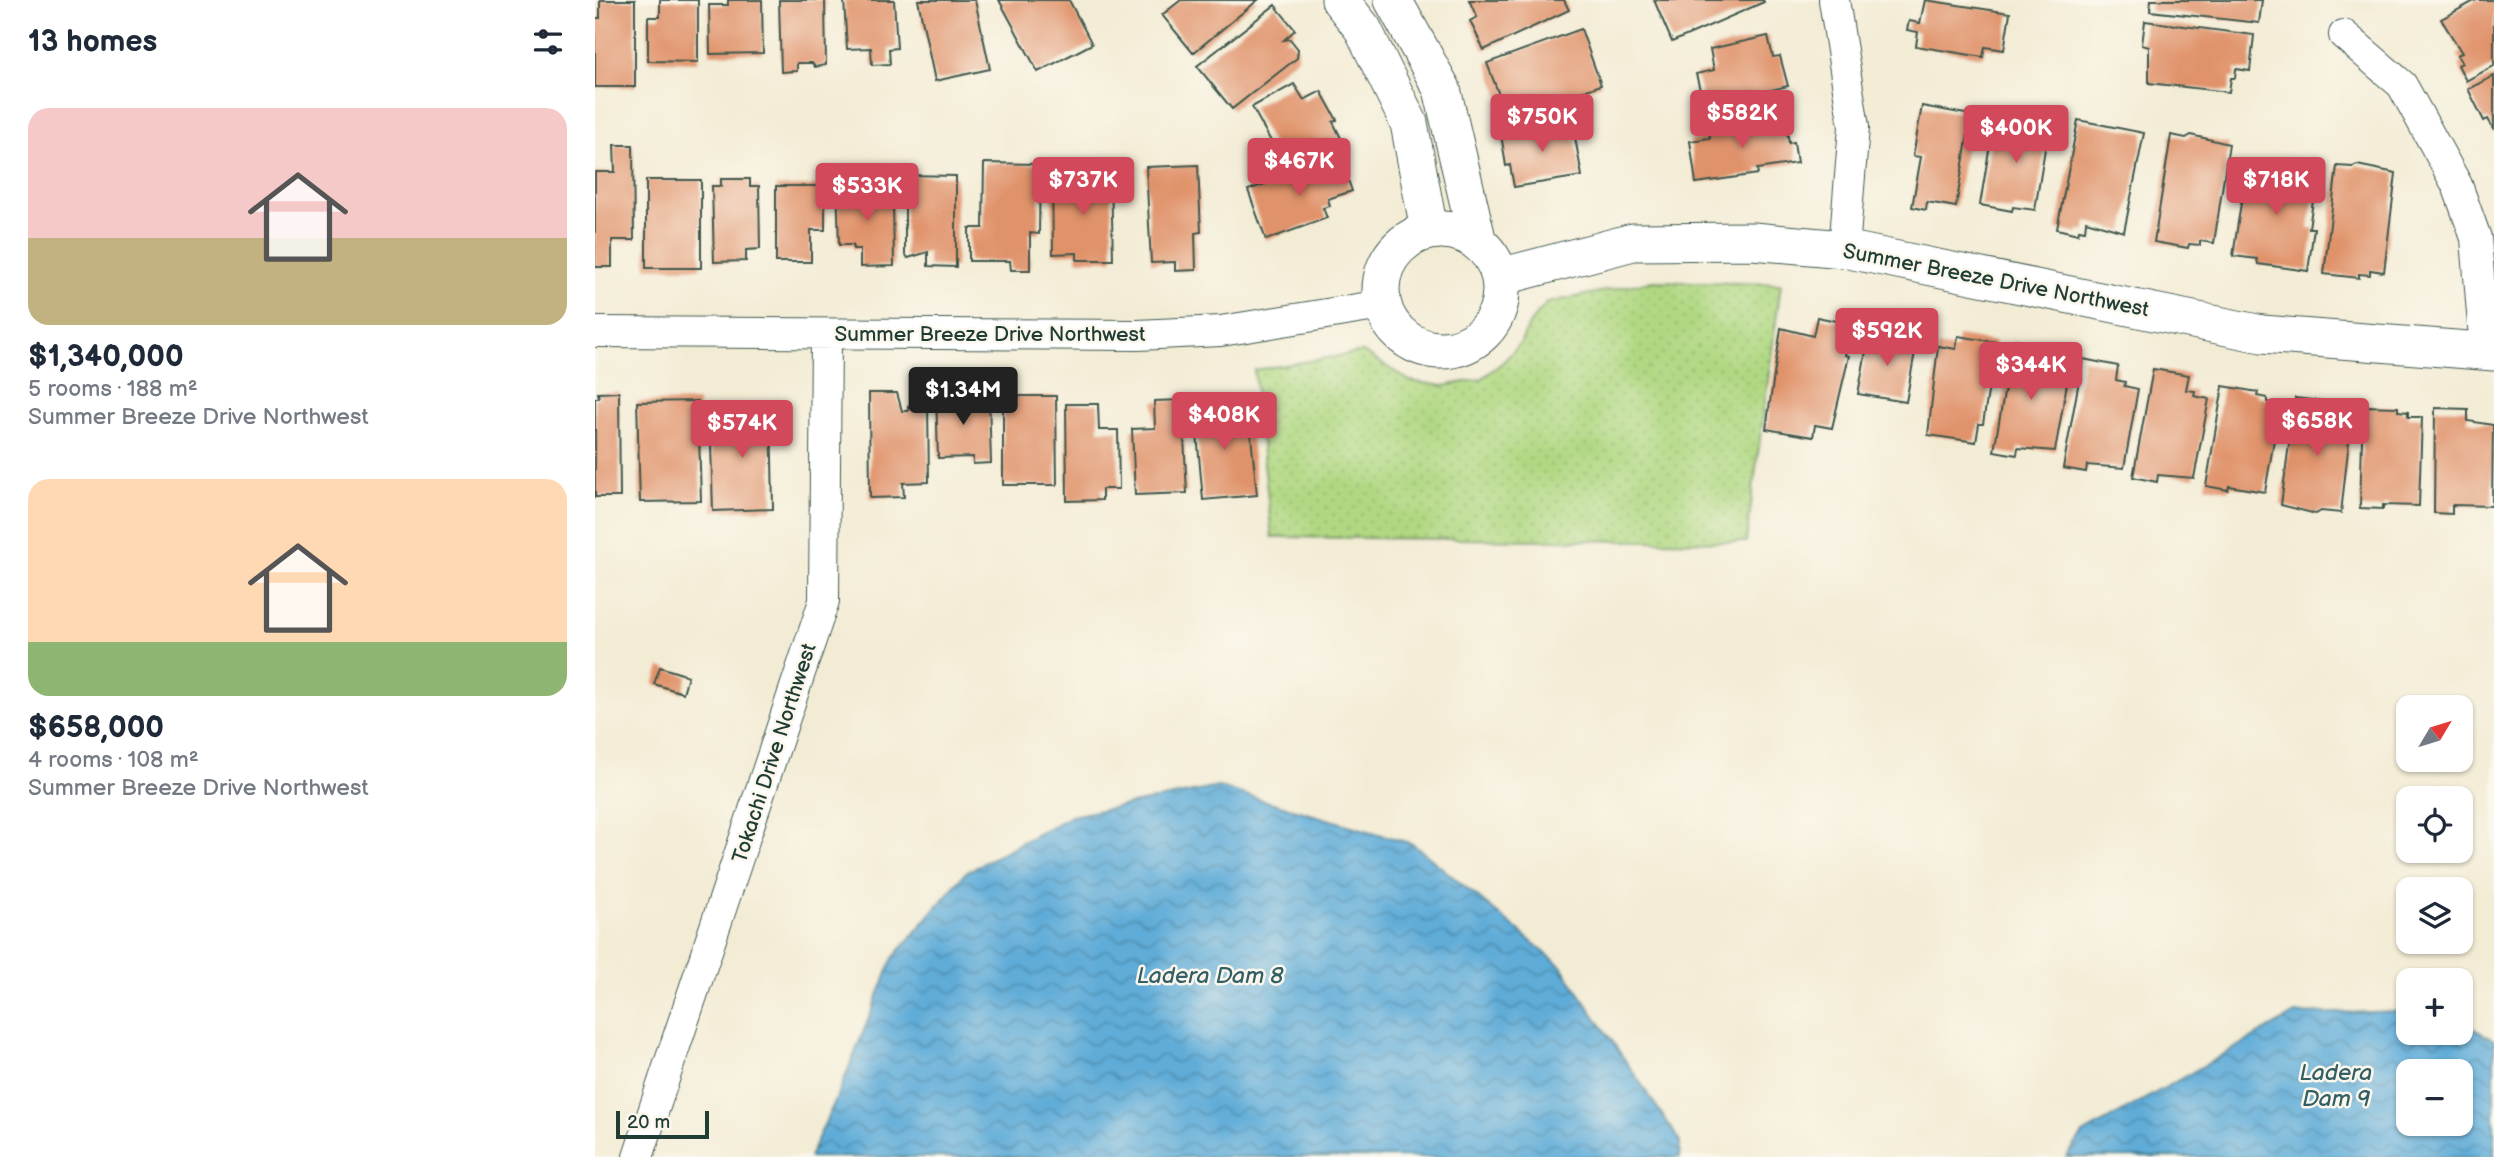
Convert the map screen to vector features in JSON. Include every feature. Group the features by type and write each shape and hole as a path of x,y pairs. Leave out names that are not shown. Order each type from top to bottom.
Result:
{"street":[{"path":"1340,0 1363,29 1409,123 1429,230"},
{"path":"1394,0 1442,89 1478,243"},
{"path":"1834,0 1854,127 1844,249"},
{"path":"2344,35 2402,85 2457,185 2476,238 2490,351"},
{"path":"1429,230 1457,232 1478,243 1492,259 1500,277 1499,308 1490,326 1475,340 1452,350 1433,351 1411,343 1392,326 1382,305 1381,280 1386,265 1398,247 1429,230"},
{"name":"Summer Breeze Drive Northwest","path":"1500,277 1633,242 1753,241 1844,249 2262,334 2490,351"},
{"name":"Summer Breeze Drive Northwest","path":"595,332 1125,335 1221,331 1382,305"},
{"name":"Tokachi Drive Northwest","path":"638,1157 824,601 826,335"}],"green space":[{"path":"1652,281 1781,284 1746,542 1272,537 1254,370 1363,352 1410,381 1443,386 1481,379 1520,344 1530,323 1547,303"}],"water":[{"name":"Ladera Dam 8","path":"1218,787 1413,844 1561,966 1680,1141 1680,1157 809,1157 838,1095 893,958 966,872 1071,816"},
{"name":"Ladera Dam 9","path":"2396,1011 2396,1045 2473,1045 2473,1029 2494,1040 2494,1157 2066,1157 2083,1134 2295,1014"}],"building":[{"path":"600,0 635,0 635,87 595,87 595,18 600,18"},
{"path":"660,0 698,0 698,62 648,61 648,17 660,17"},
{"path":"728,0 762,0 763,53 710,54 709,5 728,5"},
{"path":"779,0 825,0 826,65 815,67 812,63 797,63 797,71 781,72"},
{"path":"844,0 894,0 897,48 889,49 890,64 872,65 871,48 847,49"},
{"path":"918,0 975,0 990,69 935,81"},
{"path":"999,0 1069,0 1092,44 1038,72"},
{"path":"1181,0 1258,0 1193,53 1162,15"},
{"path":"1469,0 1564,0 1569,10 1484,50 1470,21 1477,17"},
{"path":"1654,0 1763,0 1764,2 1672,42"},
{"path":"1925,0 2010,13 2004,50 1985,47 1983,57 1916,46 1918,32 1907,30 1909,21 1920,23"},
{"path":"2151,0 2262,0 2259,23 2150,11"},
{"path":"2476,0 2494,0 2494,66 2466,81 2458,65 2462,63 2457,55 2462,53 2441,19"},
{"path":"1275,5 1295,30 1284,40 1290,39 1298,49 1297,58 1232,109 1197,66"},
{"path":"2145,21 2254,35 2250,71 2236,69 2235,78 2231,78 2229,92 2149,83 2149,47 2142,45"},
{"path":"1581,29 1601,85 1519,114 1516,104 1504,108 1487,63"},
{"path":"1768,36 1773,57 1780,56 1788,86 1704,106 1696,74 1714,70 1710,49"},
{"path":"2494,76 2494,130 2488,119 2484,121 2468,89"},
{"path":"1294,84 1304,100 1321,91 1337,120 1333,122 1342,140 1313,156 1303,140 1278,154 1252,107"},
{"path":"1922,106 1971,115 1956,207 1927,202 1926,210 1912,207 1921,157 1913,156"},
{"path":"2022,114 2050,118 2035,210 2013,207 2012,211 1980,205 1993,126 2019,130"},
{"path":"1785,117 1789,143 1794,142 1797,163 1757,169 1758,174 1696,183 1690,141 1710,138 1709,128"},
{"path":"2078,120 2144,133 2124,232 2086,221 2085,231 2079,230 2078,234 2057,229"},
{"path":"1572,121 1582,176 1514,187 1510,165 1506,166 1501,134"},
{"path":"2171,135 2186,138 2191,135 2229,144 2214,243 2200,241 2200,245 2189,244 2188,248 2154,242"},
{"path":"614,145 633,145 634,240 612,240 612,267 595,267 595,172 615,172"},
{"path":"1340,157 1352,191 1328,199 1330,206 1323,208 1327,218 1266,240 1248,190"},
{"path":"984,163 1040,164 1039,234 1030,233 1030,270 1011,270 1010,261 969,261 969,228 983,228"},
{"path":"2247,163 2317,173 2309,228 2314,228 2308,271 2258,264 2257,259 2233,256"},
{"path":"1198,165 1201,232 1195,233 1196,270 1175,271 1175,262 1151,263 1146,167"},
{"path":"2357,165 2396,173 2384,272 2370,270 2370,275 2359,274 2359,278 2324,274 2337,166"},
{"path":"905,175 956,176 956,267 928,266 928,252 908,258 905,254"},
{"path":"1111,175 1113,260 1077,260 1077,253 1053,254 1052,176"},
{"path":"721,179 750,179 750,186 759,186 760,249 746,250 746,261 714,262 712,186 721,186"},
{"path":"646,180 701,180 701,268 646,268"},
{"path":"881,182 882,200 893,200 894,266 860,267 860,249 853,249 853,245 839,245 837,183"},
{"path":"776,186 825,186 825,230 811,230 811,262 776,262"},
{"path":"1817,317 1851,324 1845,355 1849,356 1832,428 1815,425 1813,437 1766,429 1781,328 1813,336"},
{"path":"1870,330 1898,335 1895,351 1901,352 1902,343 1916,346 1906,402 1858,394"},
{"path":"1958,336 1996,342 1983,424 1979,424 1976,442 1928,435 1938,346 1956,349"},
{"path":"2013,342 2049,349 2047,363 2056,365 2055,370 2069,372 2055,451 2018,448 2017,455 1994,451"},
{"path":"2083,359 2118,366 2116,380 2125,382 2124,386 2138,389 2124,468 2087,465 2086,472 2063,468"},
{"path":"2153,369 2189,375 2186,390 2195,391 2194,396 2209,399 2194,478 2158,475 2157,482 2133,477"},
{"path":"2223,386 2258,392 2257,396 2267,398 2267,402 2280,405 2265,492 2229,486 2228,490 2206,486"},
{"path":"936,391 966,391 966,399 989,398 991,463 973,464 973,457 938,458"},
{"path":"619,392 620,497 595,497 595,398 599,398 598,393"},
{"path":"869,393 897,393 902,411 908,411 908,406 928,405 929,482 903,483 904,497 870,498"},
{"path":"1003,396 1056,396 1057,485 1003,485"},
{"path":"1230,398 1233,427 1250,426 1257,495 1203,500 1194,401"},
{"path":"2295,398 2329,402 2329,406 2339,408 2339,412 2352,414 2341,513 2321,511 2316,514 2281,505"},
{"path":"1182,400 1187,493 1135,495 1132,429 1155,428 1154,401"},
{"path":"698,401 701,501 640,502 637,402"},
{"path":"1066,404 1098,404 1099,430 1118,430 1119,489 1102,489 1102,500 1067,501"},
{"path":"2363,406 2398,407 2398,411 2408,412 2408,417 2422,417 2419,506 2383,505 2383,509 2360,508"},
{"path":"2435,408 2468,409 2468,421 2493,425 2492,506 2452,505 2452,514 2434,513"},
{"path":"771,409 773,509 713,511 710,411"},
{"path":"660,667 688,676 683,693 654,684"}]}
